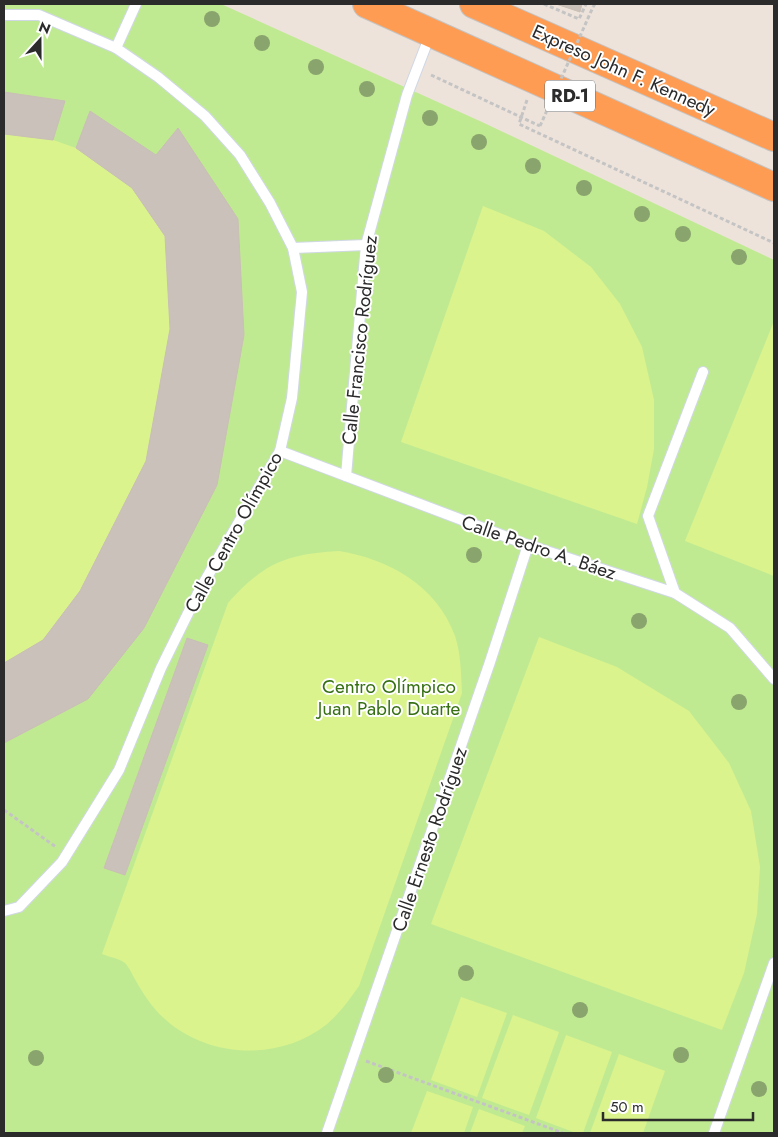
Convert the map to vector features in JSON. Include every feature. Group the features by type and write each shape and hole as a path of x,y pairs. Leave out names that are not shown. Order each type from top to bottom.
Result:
{"highway":[{"name":"RD-1","path":"367,4 774,187"},
{"name":"Expreso John F. Kennedy","path":"474,4 774,137"}],"lane":[{"path":"116,48 136,4"},
{"name":"Calle Centro Olímpico","path":"4,14 39,15 116,48 158,77 205,116 240,155 270,203 293,248 302,292 300,340 292,398 280,452 199,591 161,668 118,770 66,855 19,907 4,910"},
{"name":"Calle Francisco Rodríguez","path":"346,476 366,244 407,95 419,70 431,34"},
{"path":"293,248 366,244"},
{"path":"675,593 648,516 703,372"},
{"name":"Calle Pedro A. Báez","path":"280,452 528,545 675,593 730,628 774,679"},
{"name":"Calle Ernesto Rodríguez","path":"327,1133 487,671 528,545"},
{"path":"714,1133 774,963"}],"path":[{"path":"544,4 579,19 586,4"},
{"path":"419,70 540,126 594,5"},
{"path":"520,117 519,124 774,243"},
{"path":"4,810 66,855"},
{"path":"353,1056 564,1133"}],"green space":[{"name":"Centro Olímpico Juan Pablo Duarte","path":"4,4 221,4 482,122 774,260 774,1133 4,1133"},
{"path":"4,134 53,140 76,148 132,188 165,236 170,329 146,461 80,591 43,640 4,663"},
{"path":"483,206 544,231 591,267 620,304 642,347 654,400 654,449 647,487 637,524 401,442"},
{"path":"774,321 774,576 685,541"},
{"path":"339,551 358,555 393,568 424,589 447,618 455,636 460,664 462,693 359,986 332,1020 309,1036 289,1044 267,1049 224,1048 203,1042 184,1033 166,1020 149,1002 126,964 118,959 102,954 228,603 253,578 277,563 304,555"},
{"path":"539,637 617,667 689,711 729,763 751,811 760,867 757,914 744,973 722,1030 431,924"},
{"path":"461,997 507,1013 477,1097 431,1080"},
{"path":"513,1015 559,1032 529,1115 482,1098"},
{"path":"566,1035 612,1052 583,1133 576,1133 536,1118"},
{"path":"619,1054 665,1071 643,1133 590,1133"},
{"path":"427,1091 473,1107 464,1133 411,1133"},
{"path":"479,1109 525,1126 522,1133 470,1133"}],"building":[{"path":"556,4 582,4 580,12"},
{"path":"4,92 65,101 53,140 4,134"},
{"path":"90,111 156,155 178,128 238,219 244,335 217,485 144,628 88,699 4,743 4,663 43,640 80,591 146,461 170,329 165,236 132,188 76,148"},
{"path":"187,638 208,645 125,875 104,868"}]}
